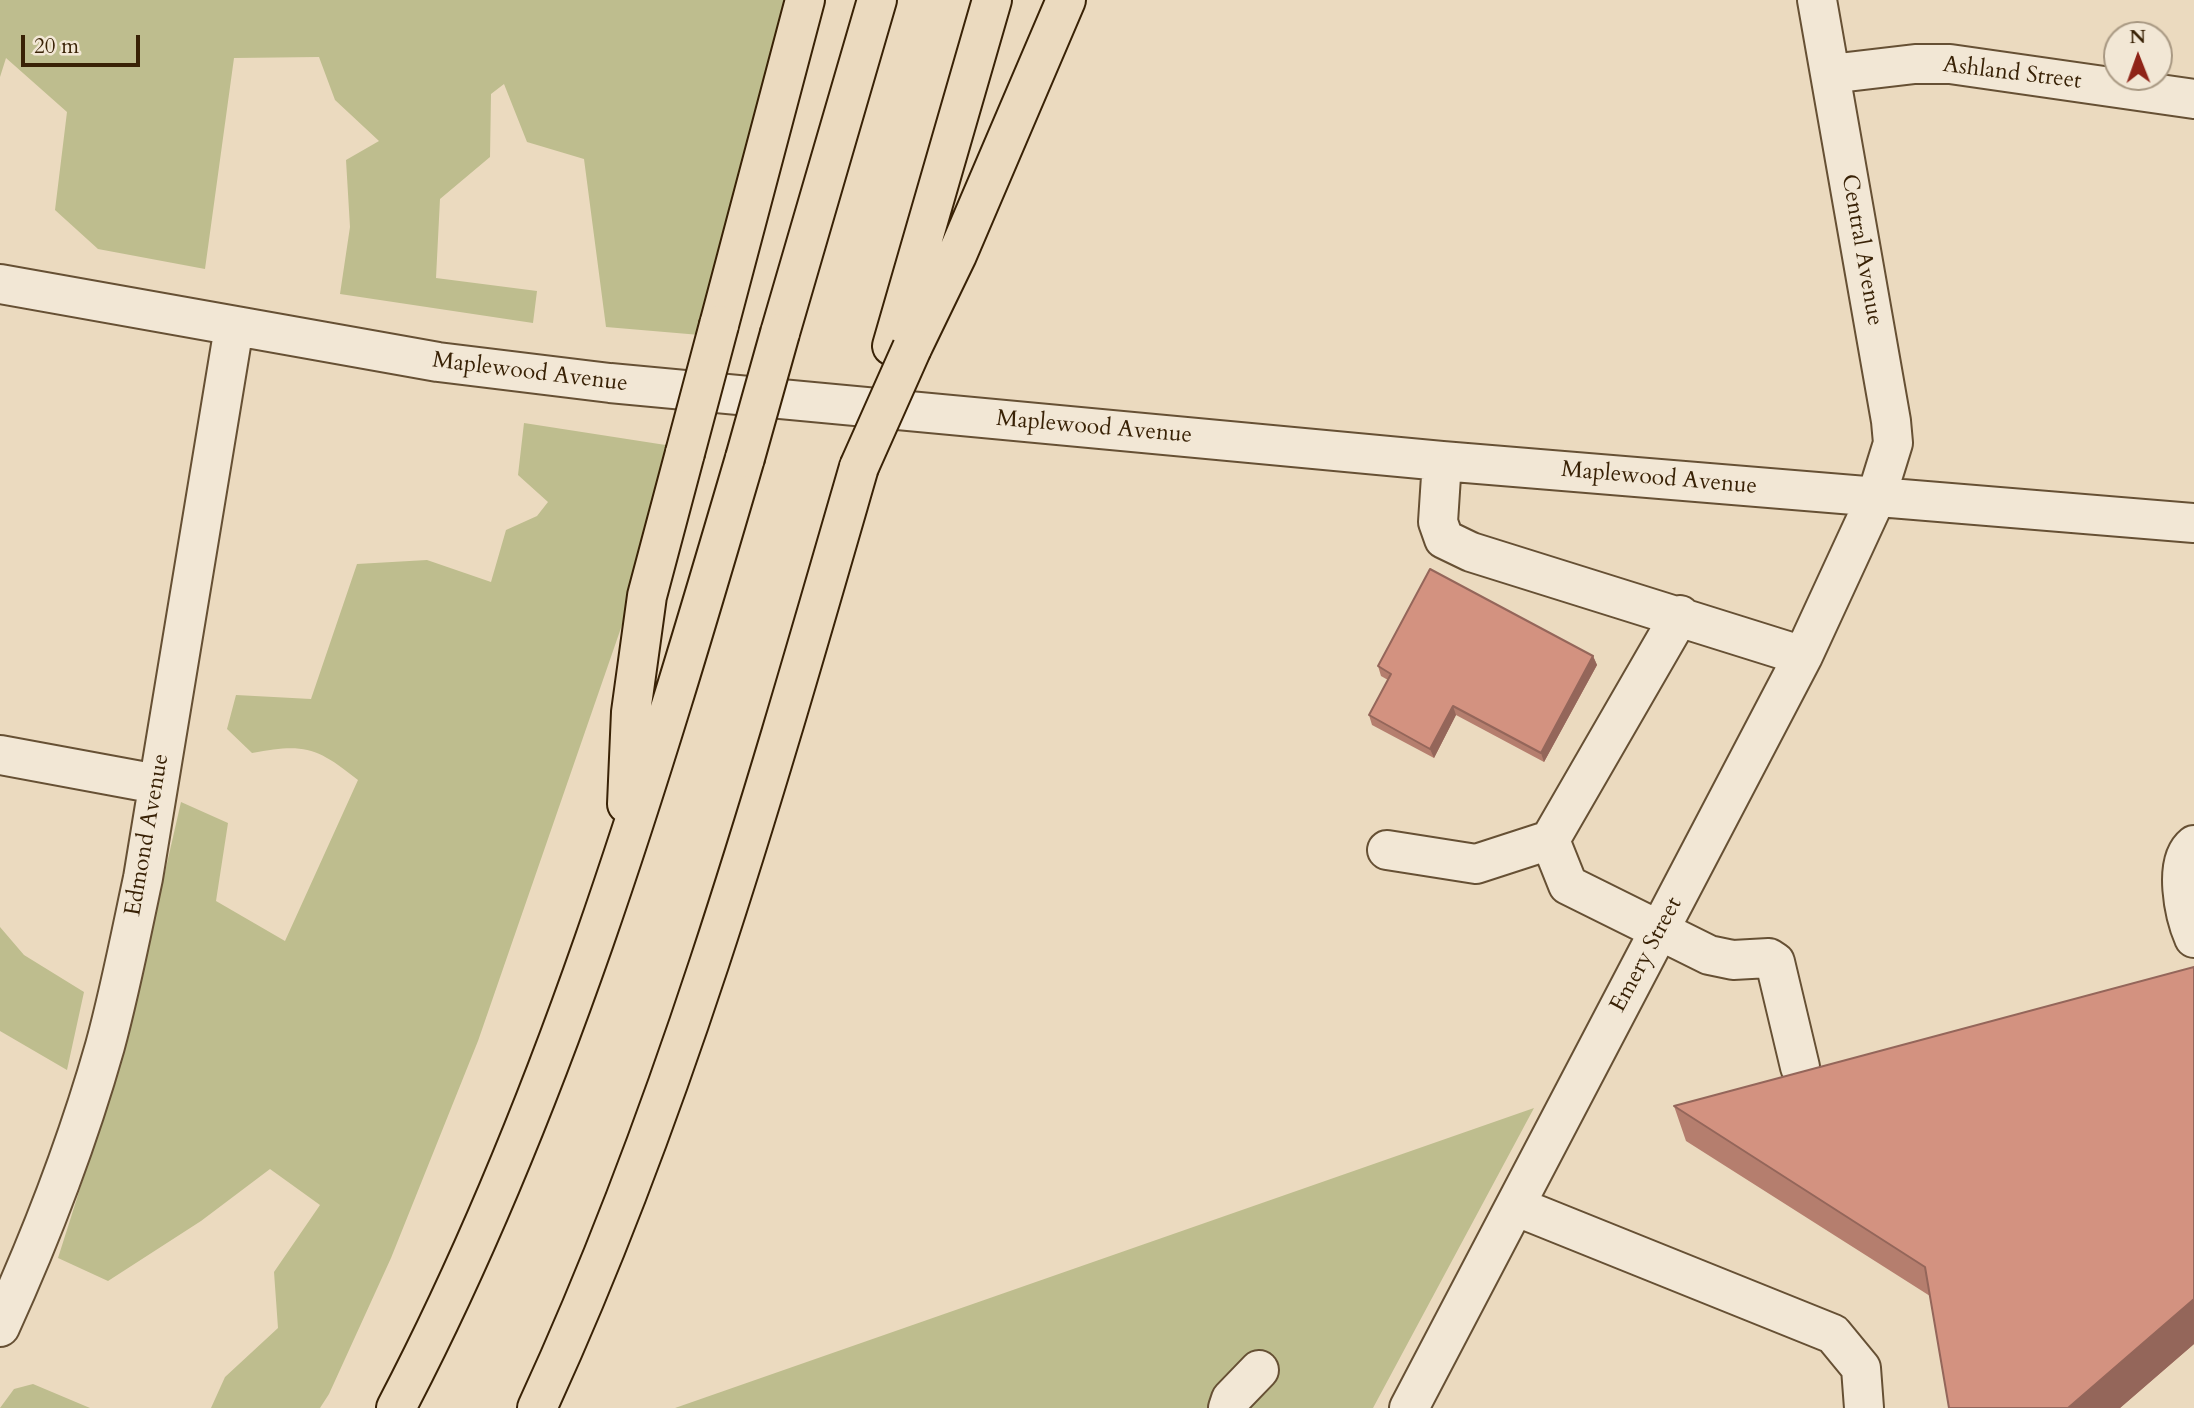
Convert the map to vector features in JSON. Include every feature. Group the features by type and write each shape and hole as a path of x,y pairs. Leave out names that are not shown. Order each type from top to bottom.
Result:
{"highway":[{"path":"625,855 631,712 647,596 805,0"},
{"path":"396,1408 476,1240 559,1038 625,855 745,458 877,0"},
{"path":"537,1408 584,1307 638,1168 791,705 859,467 902,347 992,0"},
{"path":"902,347 957,255 1066,0"}],"street":[{"name":"Central Avenue","path":"1817,0 1892,421 1893,443 1876,498"},
{"name":"Ashland Street","path":"1830,74 1915,64 1950,64 2194,99"},
{"name":"Maplewood Avenue","path":"0,284 438,362 610,383 1442,461 2194,523"},
{"name":"Edmond Avenue","path":"0,1327 62,1172 104,1046 143,878 234,327"},
{"path":"1442,461 1438,522 1444,539 1471,552 1680,615 1803,656"},
{"name":"Emery Street","path":"1409,1408 1803,656 1876,498"},
{"path":"1387,850 1476,864 1550,840 1680,615"},
{"path":"0,755 157,784"},
{"path":"1550,840 1568,885 1709,955 1733,961 1769,958 1775,962 1800,1067"},
{"path":"2194,845 2186,851 2180,867 2194,938"},
{"path":"1515,1206 1833,1335 1861,1368 1864,1408"},
{"path":"1228,1408 1231,1399 1259,1370"}],"shaded area":[{"path":"0,0 786,0 700,335 606,327 584,159 527,142 504,84 491,94 490,157 440,199 436,278 537,291 533,323 340,294 350,227 346,160 379,141 335,100 319,57 234,58 205,269 98,249 55,210 67,112 6,58 0,77"},
{"path":"524,423 672,446 622,625 478,1041 391,1258 329,1394 320,1408 211,1408 225,1377 278,1328 274,1272 320,1205 270,1169 201,1221 108,1281 58,1258 125,1047 181,802 228,823 216,901 285,941 358,780 331,760 309,750 285,748 252,753 227,729 236,695 311,699 357,564 427,560 491,582 506,530 537,516 548,502 518,475"},
{"path":"0,927 24,955 84,992 67,1070 0,1031"},
{"path":"1534,1108 1373,1408 675,1408"},
{"path":"33,1384 90,1408 0,1408 14,1389"}],"building":[{"path":"1430,569 1593,656 1541,753 1453,706 1430,749 1369,715 1391,674 1378,666"},
{"path":"2194,967 2194,1299 2068,1408 1949,1408 1925,1267 1674,1106"}]}
